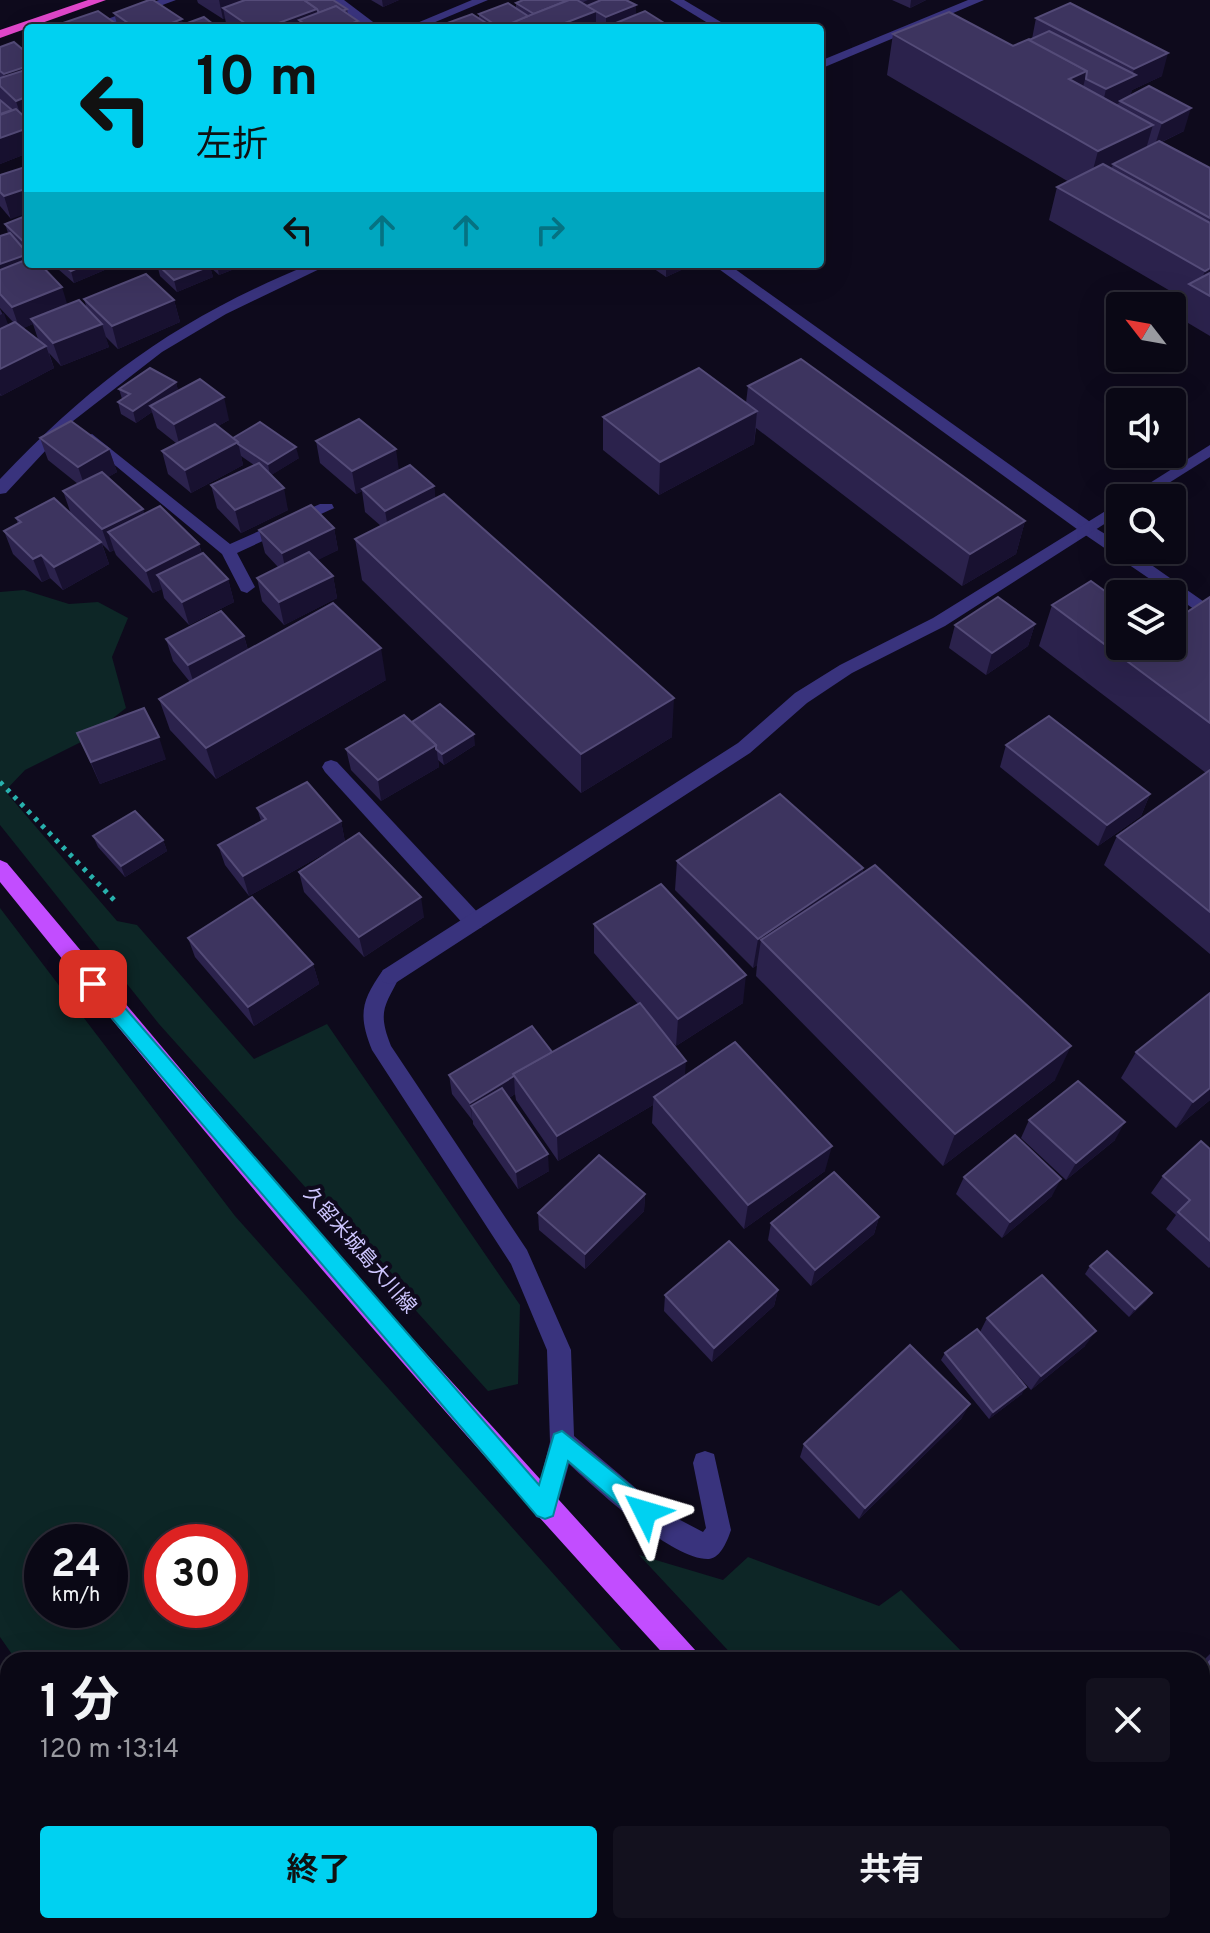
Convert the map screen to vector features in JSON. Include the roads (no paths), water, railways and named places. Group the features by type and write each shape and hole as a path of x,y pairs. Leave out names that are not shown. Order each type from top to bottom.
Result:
{"highway":[{"path":"0,32 78,0"},
{"path":"25,24 100,0"},
{"path":"0,32 24,24"}],"main road":[{"name":"久留米城島大川線","path":"0,868 141,1042 545,1508 680,1652"}],"street":[{"path":"101,24 170,0"},
{"path":"336,0 369,24"},
{"path":"421,24 482,0"},
{"path":"676,0 718,24"},
{"path":"824,63 958,3 978,0"},
{"path":"0,59 24,50"},
{"path":"0,489 67,418 126,371 212,312 272,283 312,268"},
{"path":"725,268 1210,614"},
{"path":"67,418 228,551 247,587"},
{"path":"1156,484 1210,450"},
{"path":"228,551 326,508"},
{"path":"545,1508 562,1442 559,1350 519,1257 382,1050 370,1020 374,997 390,976 744,748 801,698 835,676 939,622 1106,516"},
{"path":"331,767 474,922"},
{"path":"562,1442 645,1512 696,1546 709,1546 719,1530 705,1463"}]}
